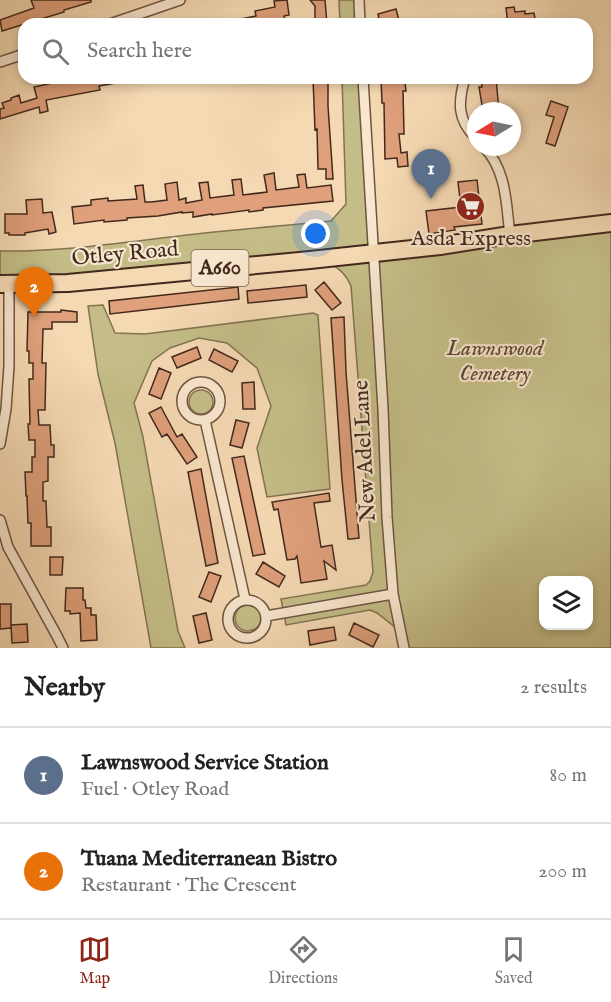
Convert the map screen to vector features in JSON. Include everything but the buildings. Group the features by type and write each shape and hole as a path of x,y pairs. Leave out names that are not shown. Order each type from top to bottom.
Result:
{"highway":[{"name":"Otley Road","path":"4,284 68,283 299,261 440,246 611,223"}],"street":[{"path":"128,18 180,0"},
{"path":"359,0 360,18"},
{"path":"0,62 18,56"},
{"name":"New Adel Lane","path":"363,84 383,409 387,517 393,594 404,648"},
{"path":"464,84 460,103 461,114 467,128"},
{"path":"491,156 503,178 510,235"},
{"path":"0,444 6,409 9,366 4,284"},
{"path":"196,383 209,384 220,396 216,414 206,420 193,418 184,409 182,399 184,393 196,383"},
{"path":"206,420 244,600"},
{"path":"0,520 8,547 63,648"},
{"path":"266,616 393,594"},
{"path":"244,600 257,602 264,609 266,616 265,626 250,643 235,634 228,618 232,606 244,600"}],"green space":[{"path":"339,0 359,0 360,18 340,18"},
{"name":"Lawnswood Cemetery","path":"342,84 363,84 373,262 611,231 611,648 404,648 401,632 370,610 286,625 281,599 366,585 373,572 351,286 342,272 321,258 0,284 0,251 67,249 331,221 346,204"},
{"path":"103,305 115,333 145,334 313,313 318,315 330,489 267,497 257,448 271,406 257,368 227,343 199,338 170,348 152,361 134,403 143,437 178,631 185,648 151,648 115,443 98,374 88,306"},
{"path":"201,390 209,394 213,402 209,410 201,414 193,410 189,402 193,394"},
{"path":"248,605 257,609 261,618 257,627 248,631 239,627 235,618 239,609"}],"place":[{"name":"Lawnswood Service Station","path":"431,199"},
{"name":"Asda Express","path":"471,207"},
{"name":"Tuana Mediterranean Bistro","path":"34,317"}]}
